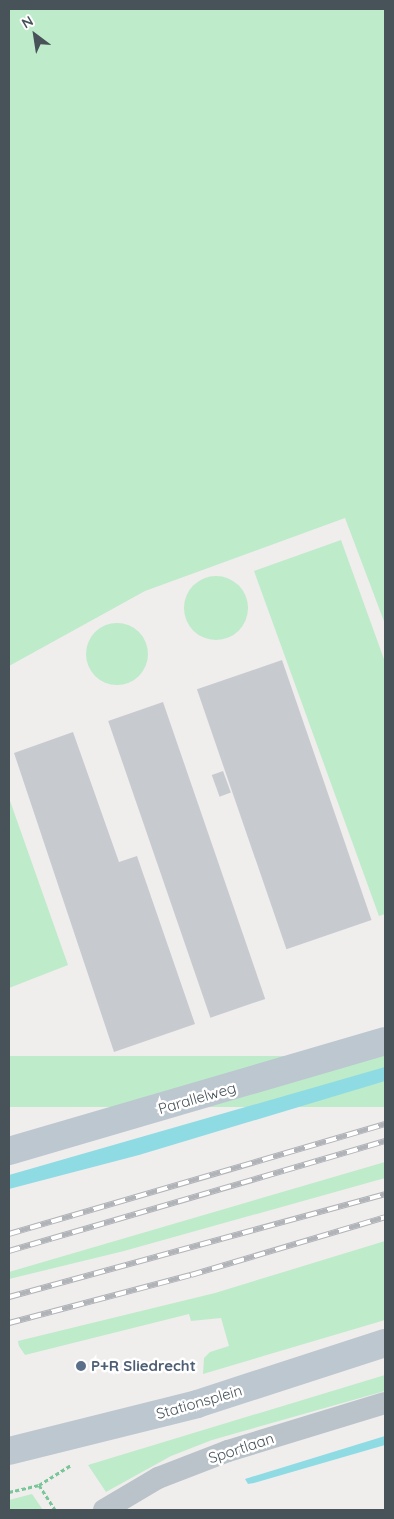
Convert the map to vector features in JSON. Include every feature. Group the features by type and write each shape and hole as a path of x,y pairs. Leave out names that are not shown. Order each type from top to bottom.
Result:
{"street":[{"name":"Parallelweg","path":"9,1152 385,1041"},
{"name":"Stationsplein","path":"9,1451 197,1404 385,1342"},
{"name":"Sportlaan","path":"104,1510 158,1478 228,1451 385,1403"}],"path":[{"path":"39,1486 55,1510"}],"green space":[{"path":"9,9 385,9 385,624 345,518 145,591 9,666"},
{"path":"341,540 385,662 385,914 379,916 254,571"},
{"path":"216,576 228,578 239,585 246,596 248,608 246,620 239,631 228,638 216,640 204,638 193,631 186,620 184,608 186,596 193,585 204,578"},
{"path":"117,623 129,625 139,632 146,642 148,654 146,666 139,676 129,683 117,685 105,683 95,676 88,666 86,654 88,642 95,632 105,625"},
{"path":"9,798 68,965 9,988"},
{"path":"9,1056 385,1056 385,1107 9,1107"},
{"path":"385,1162 385,1178 124,1251 9,1279 9,1272"},
{"path":"385,1241 385,1320 203,1374 204,1358 210,1352 229,1346 221,1318 191,1321 189,1314 25,1355 19,1346 18,1341 215,1293"},
{"path":"385,1375 385,1391 212,1440 171,1456 106,1492 88,1465"},
{"path":"32,1494 43,1510 9,1510 9,1500"}],"water":[{"path":"385,1067 385,1081 139,1155 9,1189 9,1175"},
{"path":"385,1436 385,1445 254,1483 248,1484 245,1479"}],"building":[{"path":"282,660 372,920 286,949 197,689"},
{"path":"163,702 265,999 210,1018 108,721"},
{"path":"73,732 119,862 137,856 195,1024 114,1052 14,753"},
{"path":"223,771 231,793 220,797 212,775"}],"railway":[{"path":"9,1234 385,1124"},
{"path":"9,1251 385,1141"},
{"path":"9,1297 385,1194"},
{"path":"9,1323 191,1275 385,1217"}],"place":[{"name":"P+R Sliedrecht","path":"81,1366"}]}
